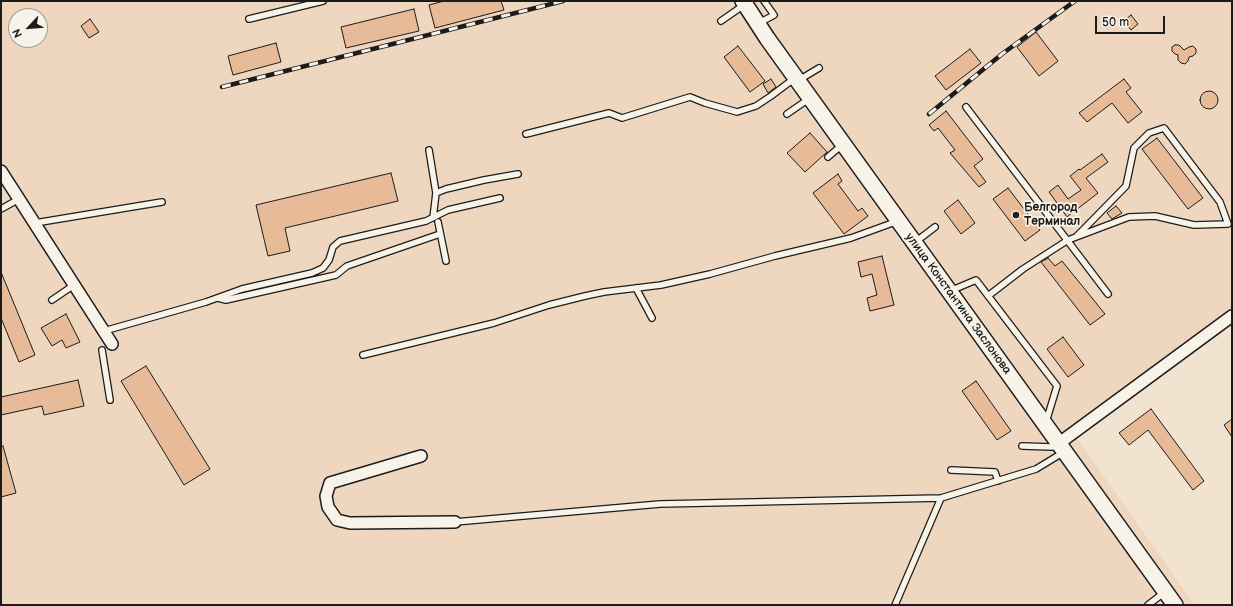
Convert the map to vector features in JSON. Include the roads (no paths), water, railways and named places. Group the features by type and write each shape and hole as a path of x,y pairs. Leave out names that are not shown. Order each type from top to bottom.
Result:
{"street":[{"name":"улица Константина Заслонова","path":"744,2 810,98 1175,605"},
{"path":"1,171 112,344"},
{"path":"1061,448 1232,316"},
{"path":"421,456 330,483 326,496 328,507 337,520 350,523 455,522"}],"lane":[{"path":"249,19 323,1"},
{"path":"758,24 774,15 764,1"},
{"path":"721,21 744,2"},
{"path":"526,134 609,113 622,118 690,97 737,112 756,106 797,79 819,68"},
{"path":"787,114 810,98"},
{"path":"966,107 1108,294"},
{"path":"988,296 1023,270 1068,240 1129,217 1155,216 1194,224 1228,224 1220,202 1164,128 1149,133 1134,148 1126,186 1077,236"},
{"path":"828,157 843,144"},
{"path":"429,150 436,193 432,218"},
{"path":"436,193 446,189 484,180 518,174"},
{"path":"104,332 218,298 242,289 318,271 326,265 333,247 340,241 426,221 448,210 500,198"},
{"path":"1,209 19,199"},
{"path":"35,223 162,202"},
{"path":"363,355 494,323 549,305 585,296 684,280 780,254 840,241 873,231 898,221"},
{"path":"438,222 446,261"},
{"path":"914,243 935,227"},
{"path":"218,298 226,300 336,275 347,266 440,234"},
{"path":"949,292 976,280 1057,386 1045,426"},
{"path":"52,300 74,285"},
{"path":"636,288 652,318"},
{"path":"102,350 110,400"},
{"path":"1022,446 1061,448"},
{"path":"455,522 660,504 941,498 1036,469 1061,448"},
{"path":"951,470 995,472 998,481"},
{"path":"895,605 941,498"},
{"path":"1148,605 1166,592"}],"railway":[{"path":"222,87 563,1"},
{"path":"929,114 1002,54 1075,1"}],"place":[{"name":"Белгород Терминал","path":"1016,215"}]}
